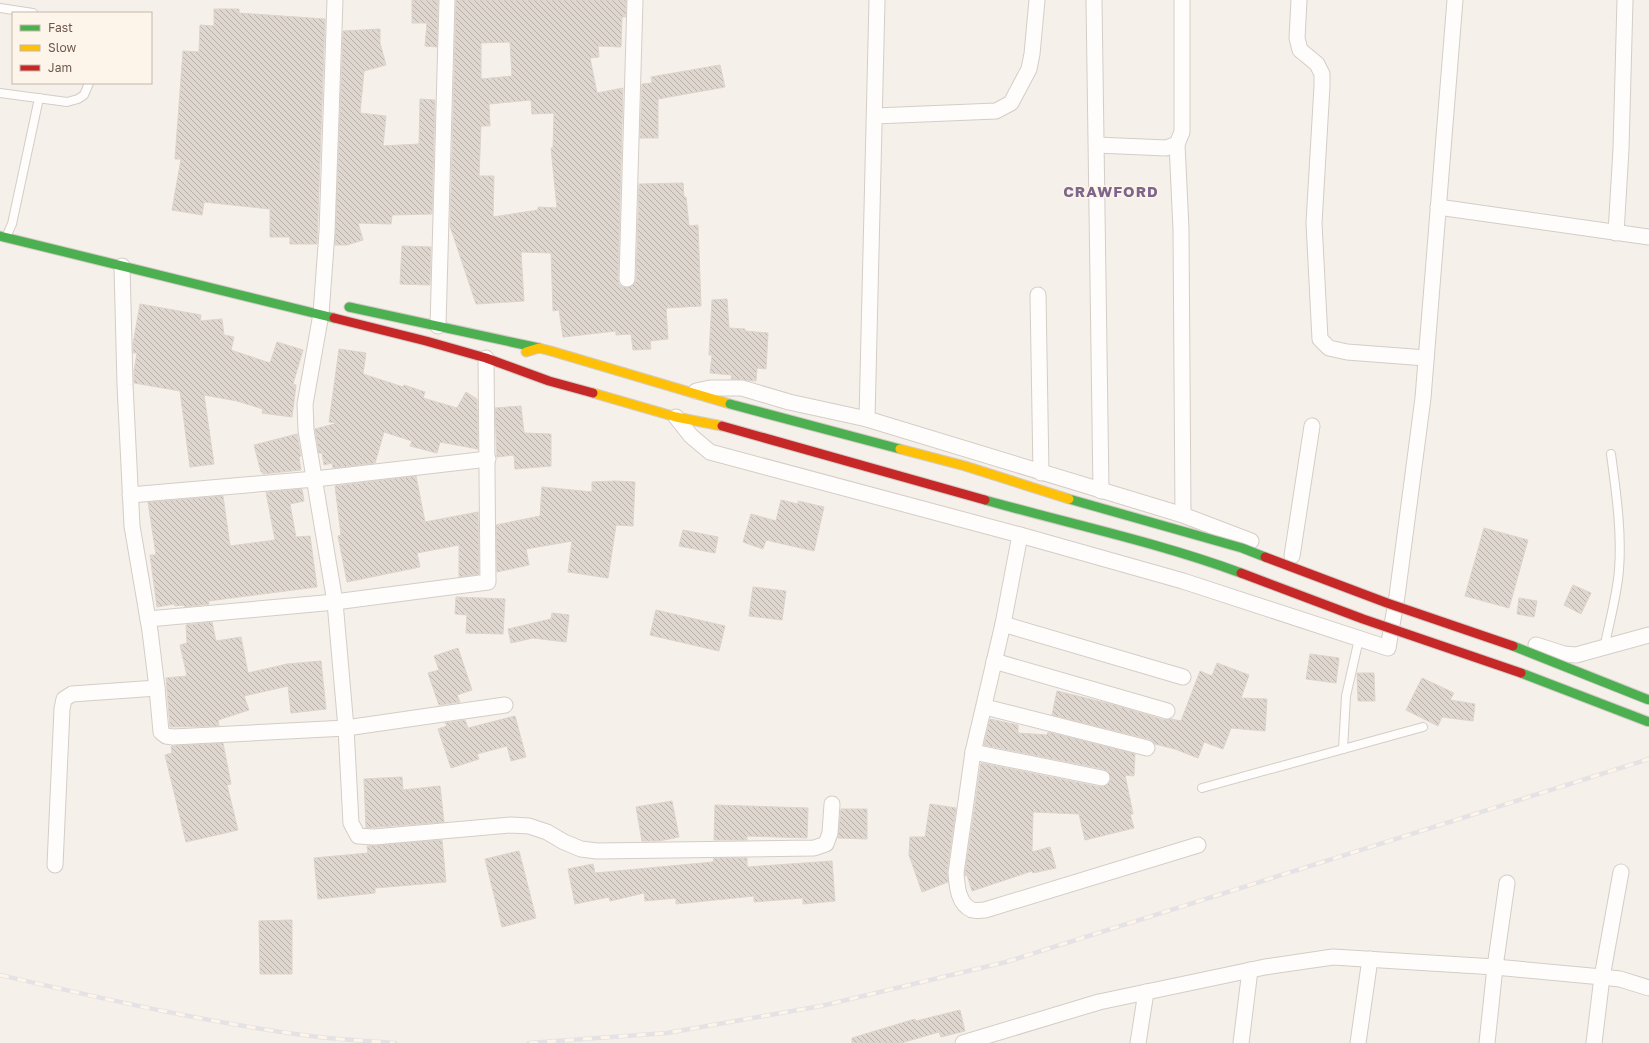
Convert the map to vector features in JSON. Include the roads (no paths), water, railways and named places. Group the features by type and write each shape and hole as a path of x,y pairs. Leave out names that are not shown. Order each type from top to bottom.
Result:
{"main road":[{"path":"0,221 16,225"},
{"path":"3,236 122,266 438,326 539,348 730,404 965,466 1085,504 1242,548 1387,603 1520,649 1649,700"},
{"path":"326,305 525,371 549,381 676,417 722,426 1013,508 1125,536 1210,562 1363,619 1543,681 1649,722"},
{"path":"525,371 521,362 526,352 539,348"}],"street":[{"path":"335,0 326,305 305,404 306,430 335,602 346,728 351,823 358,836 374,837 511,825 535,828 547,832 564,842 582,849 597,851 814,848 826,844 830,833 832,804"},
{"path":"438,326 447,0"},
{"path":"627,279 635,0"},
{"path":"867,419 877,0"},
{"path":"875,116 996,111 1011,103 1029,69 1032,54 1037,0"},
{"path":"1094,0 1101,491"},
{"path":"1182,0 1182,132 1177,144 1181,229 1183,515"},
{"path":"1299,0 1297,38 1300,50 1317,64 1322,74 1314,223 1320,339 1329,348 1347,352 1426,358"},
{"path":"676,417 691,436 710,452 1020,535 1183,581 1388,648 1397,596 1423,398 1455,0"},
{"path":"1616,233 1621,149 1625,0"},
{"path":"1097,145 1166,148 1177,144"},
{"path":"1438,206 1649,237"},
{"path":"122,266 132,526 148,619 161,732 166,736 174,737 346,728 505,705"},
{"path":"1038,295 1041,472"},
{"path":"148,619 335,602 488,582 486,358"},
{"path":"692,392 710,388 742,388 789,402 867,419 1183,515 1397,596 1564,654 1576,655 1649,636"},
{"path":"1292,556 1312,426"},
{"path":"130,496 315,479 488,459"},
{"path":"1020,535 1003,624 985,707 973,752 956,873 957,886 962,903 972,910 985,910 1198,845"},
{"path":"1003,624 1183,677"},
{"path":"994,661 1167,711"},
{"path":"55,865 62,709 64,699 72,694 157,688"},
{"path":"985,707 1147,748"},
{"path":"973,752 1102,778"},
{"path":"1594,1043 1602,977 1620,872"},
{"path":"1487,1043 1495,967 1507,883"},
{"path":"963,1043 1099,1002 1250,970 1333,957 1495,967 1602,977 1620,979 1649,988"},
{"path":"1358,1043 1370,959"},
{"path":"1241,1043 1250,970"},
{"path":"1138,1043 1146,992"}],"lane":[{"path":"0,8 26,12"},
{"path":"0,93 67,102 78,99 84,95 88,84"},
{"path":"3,236 16,225 39,98"},
{"path":"1604,648 1619,571 1620,539 1617,497 1611,454"},
{"path":"1343,749 1346,696 1359,639"},
{"path":"1202,788 1423,727"}],"railway":[{"path":"529,1043 667,1033 821,1006 1006,962 1649,759"},
{"path":"0,975 159,1010 279,1032 347,1040 395,1043"}],"district":[{"name":"CRAWFORD","path":"1111,191"}]}
